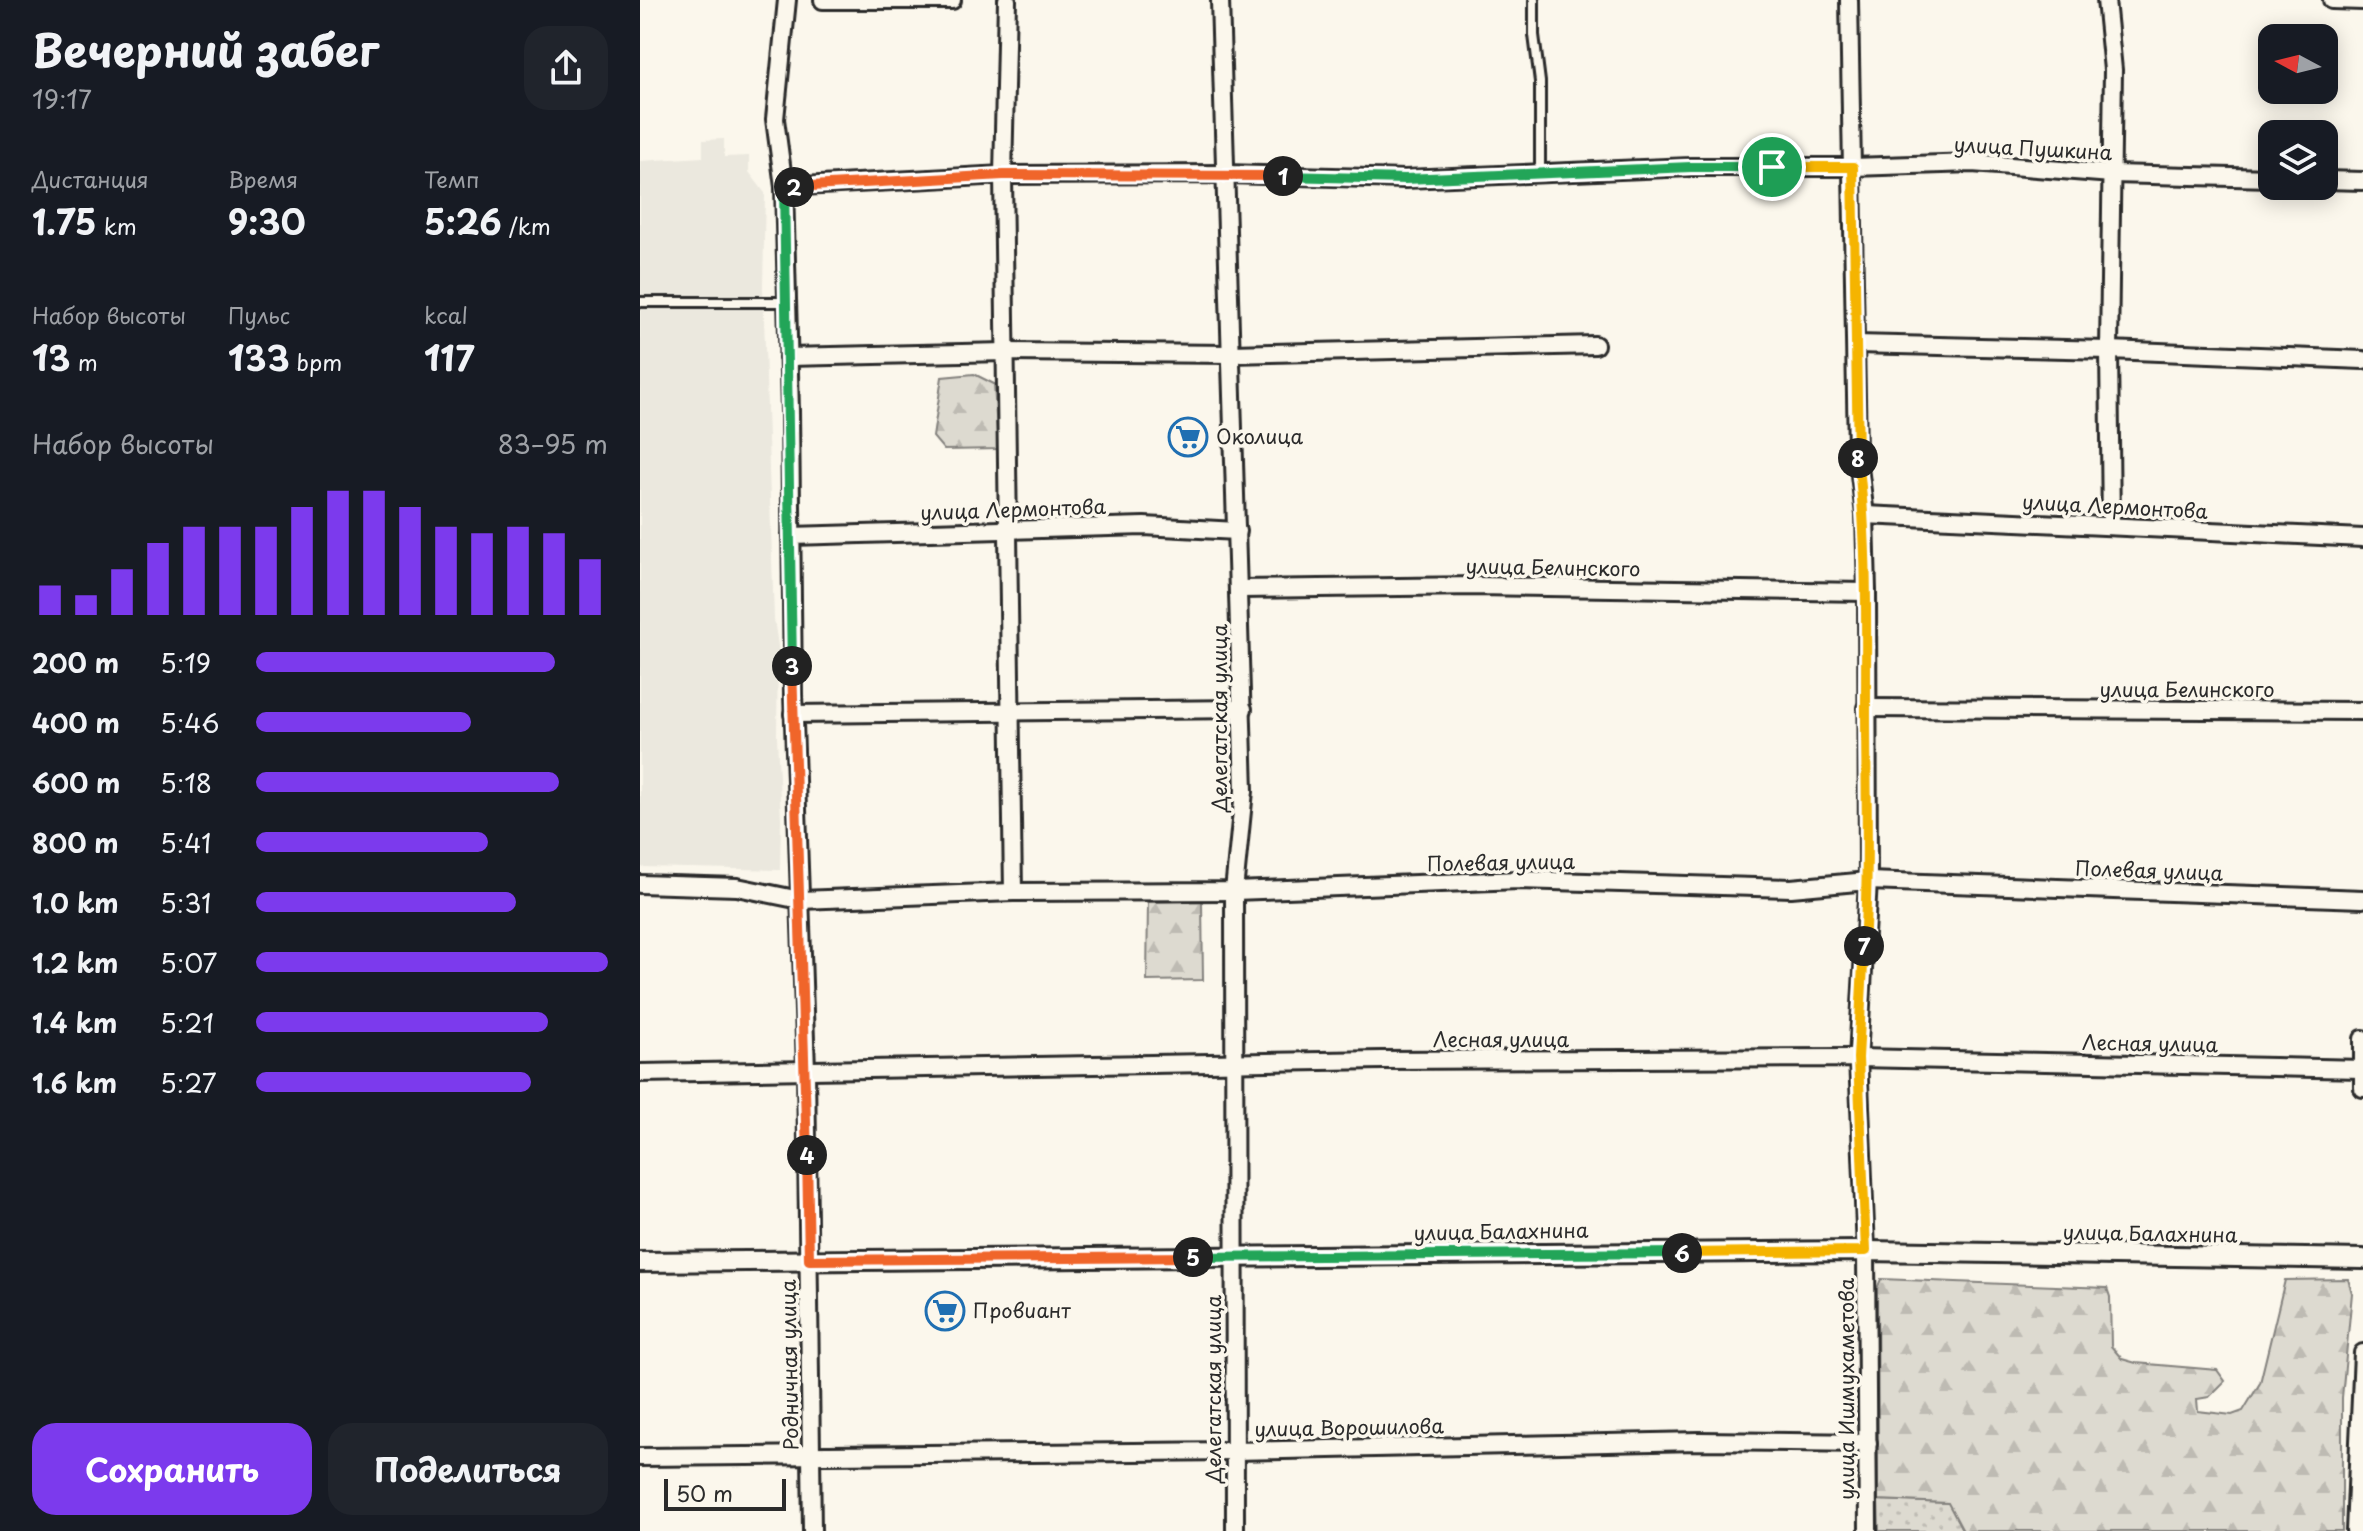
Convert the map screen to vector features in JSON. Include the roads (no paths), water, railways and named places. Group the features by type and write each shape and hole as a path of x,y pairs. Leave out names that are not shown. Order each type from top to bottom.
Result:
{"street":[{"name":"Родничная улица","path":"787,0 775,119 784,187 793,714 806,1069 812,1531"},
{"path":"823,0 952,0"},
{"path":"1007,0 1003,175 1013,892"},
{"name":"Делегатская улица","path":"1220,0 1244,791 1234,891 1235,1531"},
{"name":"улица Ишмухаметова","path":"1849,0 1857,451 1865,515 1867,592 1868,881 1858,1058 1866,1251 1868,1531"},
{"path":"2106,0 2113,70 2109,350 2111,526"},
{"path":"2332,0 2363,1"},
{"name":"улица Пушкина","path":"784,187 1003,175 1226,174 1405,179 1691,167 1972,163 2112,174 2258,178"},
{"path":"2338,180 2363,181"},
{"path":"1856,344 2363,360"},
{"path":"788,357 1005,352 1232,354 1595,345"},
{"name":"улица Лермонтова","path":"1865,515 2363,538"},
{"name":"улица Лермонтова","path":"791,536 1144,526 1237,531"},
{"name":"улица Белинского","path":"1239,589 1478,586 1867,592"},
{"name":"улица Белинского","path":"1866,708 2363,711"},
{"path":"793,714 1243,709"},
{"name":"Полевая улица","path":"640,884 737,887 800,900 1013,892 1234,891 1519,880 1791,888 1868,881 2363,899"},
{"path":"2363,1039 2363,1088"},
{"name":"Лесная улица","path":"640,1073 1382,1060 1858,1058 2363,1069"},
{"name":"улица Балахнина","path":"640,1262 1866,1251 2363,1259"},
{"path":"2355,1531 2361,1459 2363,1353"},
{"name":"улица Ворошилова","path":"640,1457 1234,1451 1699,1441 1868,1443"}],"lane":[{"path":"1534,0 1534,35 1540,82 1540,173"},
{"path":"640,302 786,302"}],"place":[{"name":"Околица","path":"1188,437"},
{"name":"Провиант","path":"945,1311"}]}
